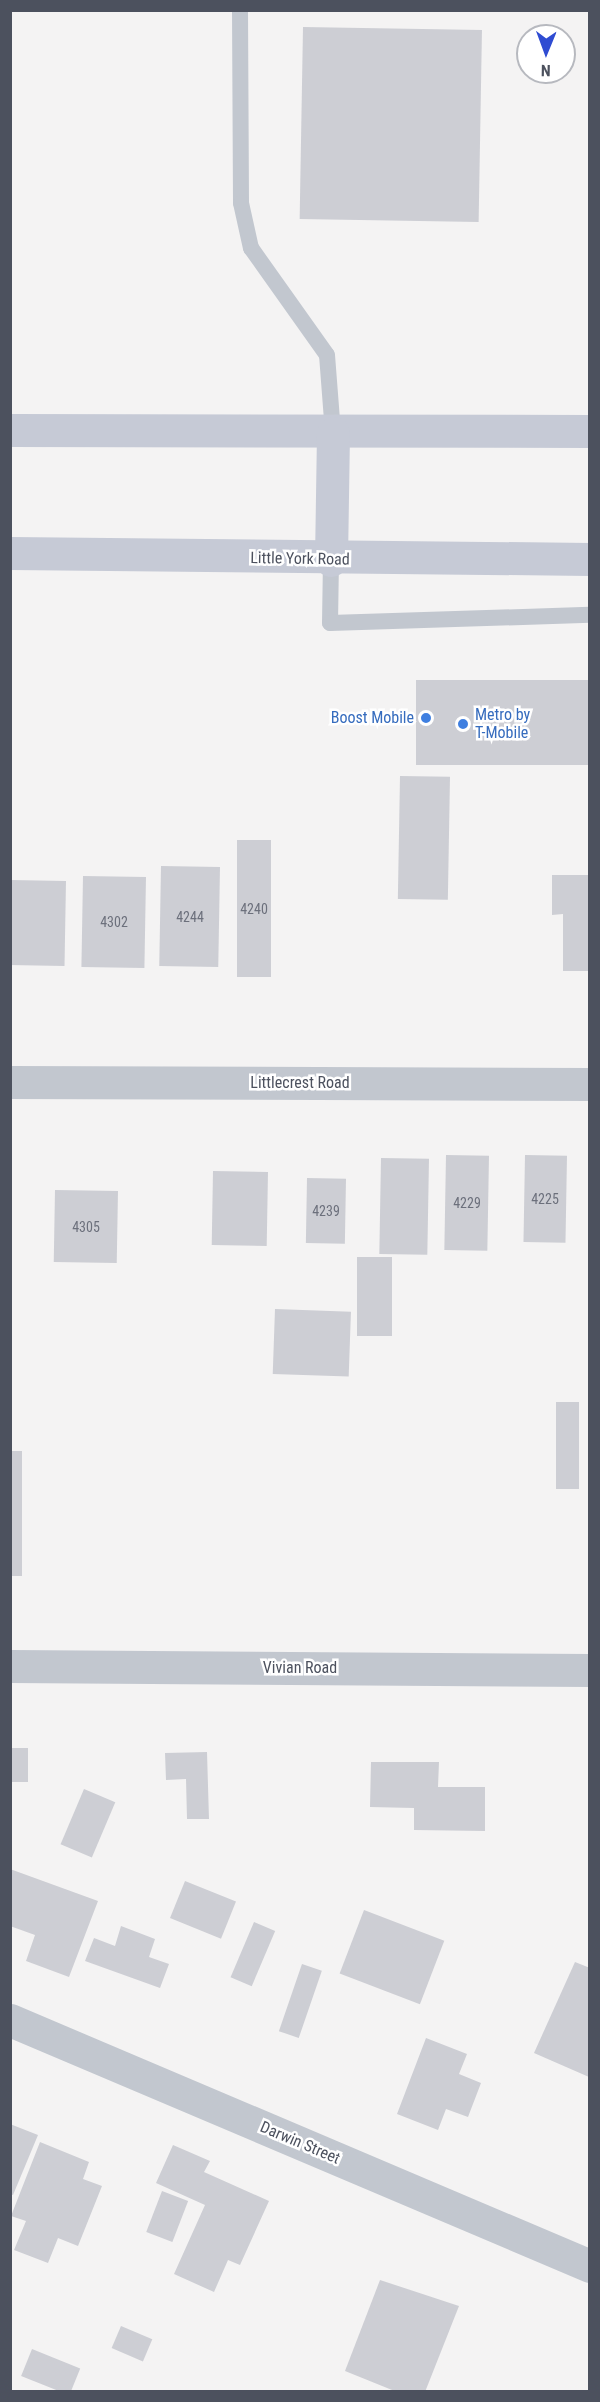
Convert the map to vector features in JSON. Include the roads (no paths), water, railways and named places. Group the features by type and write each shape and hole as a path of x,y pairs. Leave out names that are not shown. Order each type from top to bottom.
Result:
{"main road":[{"path":"10,430 333,433 590,431"},
{"path":"331,560 333,433"},
{"name":"Little York Road","path":"10,553 331,560 590,559"}],"street":[{"name":"Littlecrest Road","path":"10,1082 590,1084"},
{"name":"Vivian Road","path":"10,1666 590,1670"},
{"name":"Darwin Street","path":"10,2020 590,2266"}],"lane":[{"path":"240,10 241,203 248,236 327,355 333,433"},
{"path":"331,560 330,623 590,615"}],"place":[{"name":"Boost Mobile","path":"426,718"},
{"name":"Metro by T-Mobile","path":"463,724"}]}
